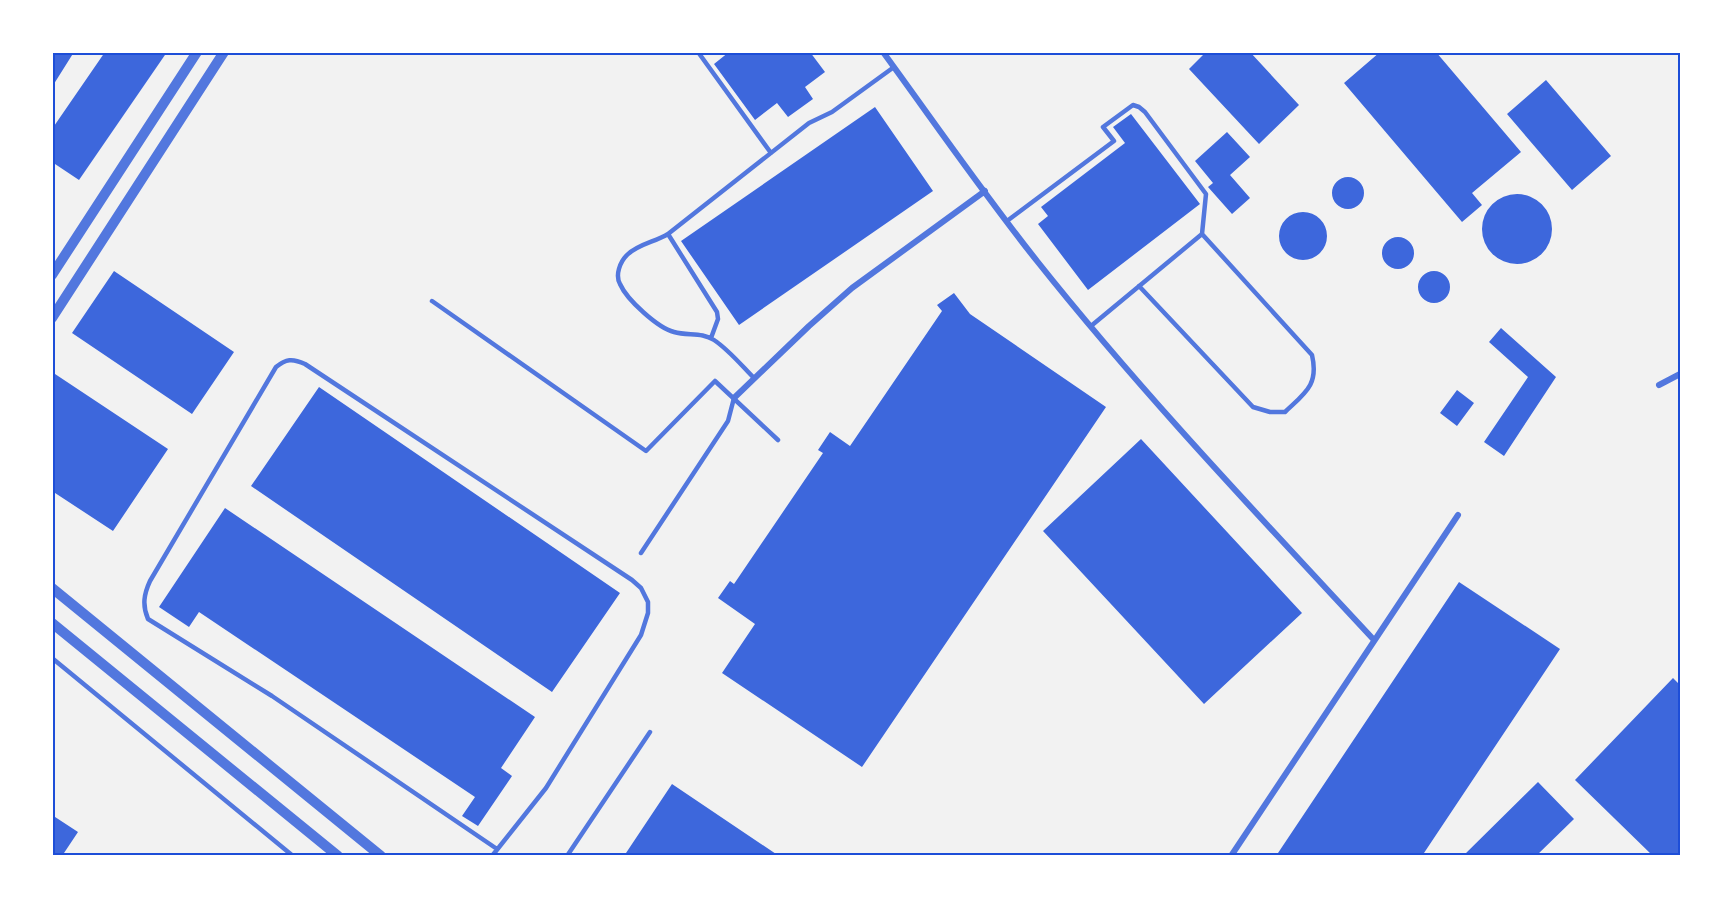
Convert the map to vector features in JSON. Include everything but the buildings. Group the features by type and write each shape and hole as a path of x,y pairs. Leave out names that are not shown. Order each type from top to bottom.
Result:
{"street":[{"path":"52,275 197,52"},
{"path":"52,318 224,52"},
{"path":"883,52 1036,260 1091,326 1223,477 1374,640"},
{"path":"734,398 852,288 986,191"},
{"path":"1659,385 1680,374"},
{"path":"1231,855 1458,514"},
{"path":"52,588 381,855"},
{"path":"52,622 338,855"}],"lane":[{"path":"698,52 771,153"},
{"path":"754,378 711,338 675,333 647,315 620,285 619,268 626,256 633,250 668,234 809,123 832,112 894,67"},
{"path":"1007,221 1114,141 1103,127 1134,105 1145,112 1206,194 1202,234 1091,326"},
{"path":"668,234 717,312 718,319 711,338"},
{"path":"1139,286 1253,407 1270,412 1285,412 1309,389 1315,369 1312,355 1202,234"},
{"path":"432,301 646,451 715,381 778,440"},
{"path":"492,855 497,849 546,788 632,651 646,624 648,613 645,594 632,580 305,364 295,359 285,360 276,367 150,581 144,599 144,609 148,619 272,696 497,849"},
{"path":"641,553 728,421 734,398"},
{"path":"52,658 293,855"},
{"path":"567,855 650,732"}]}
